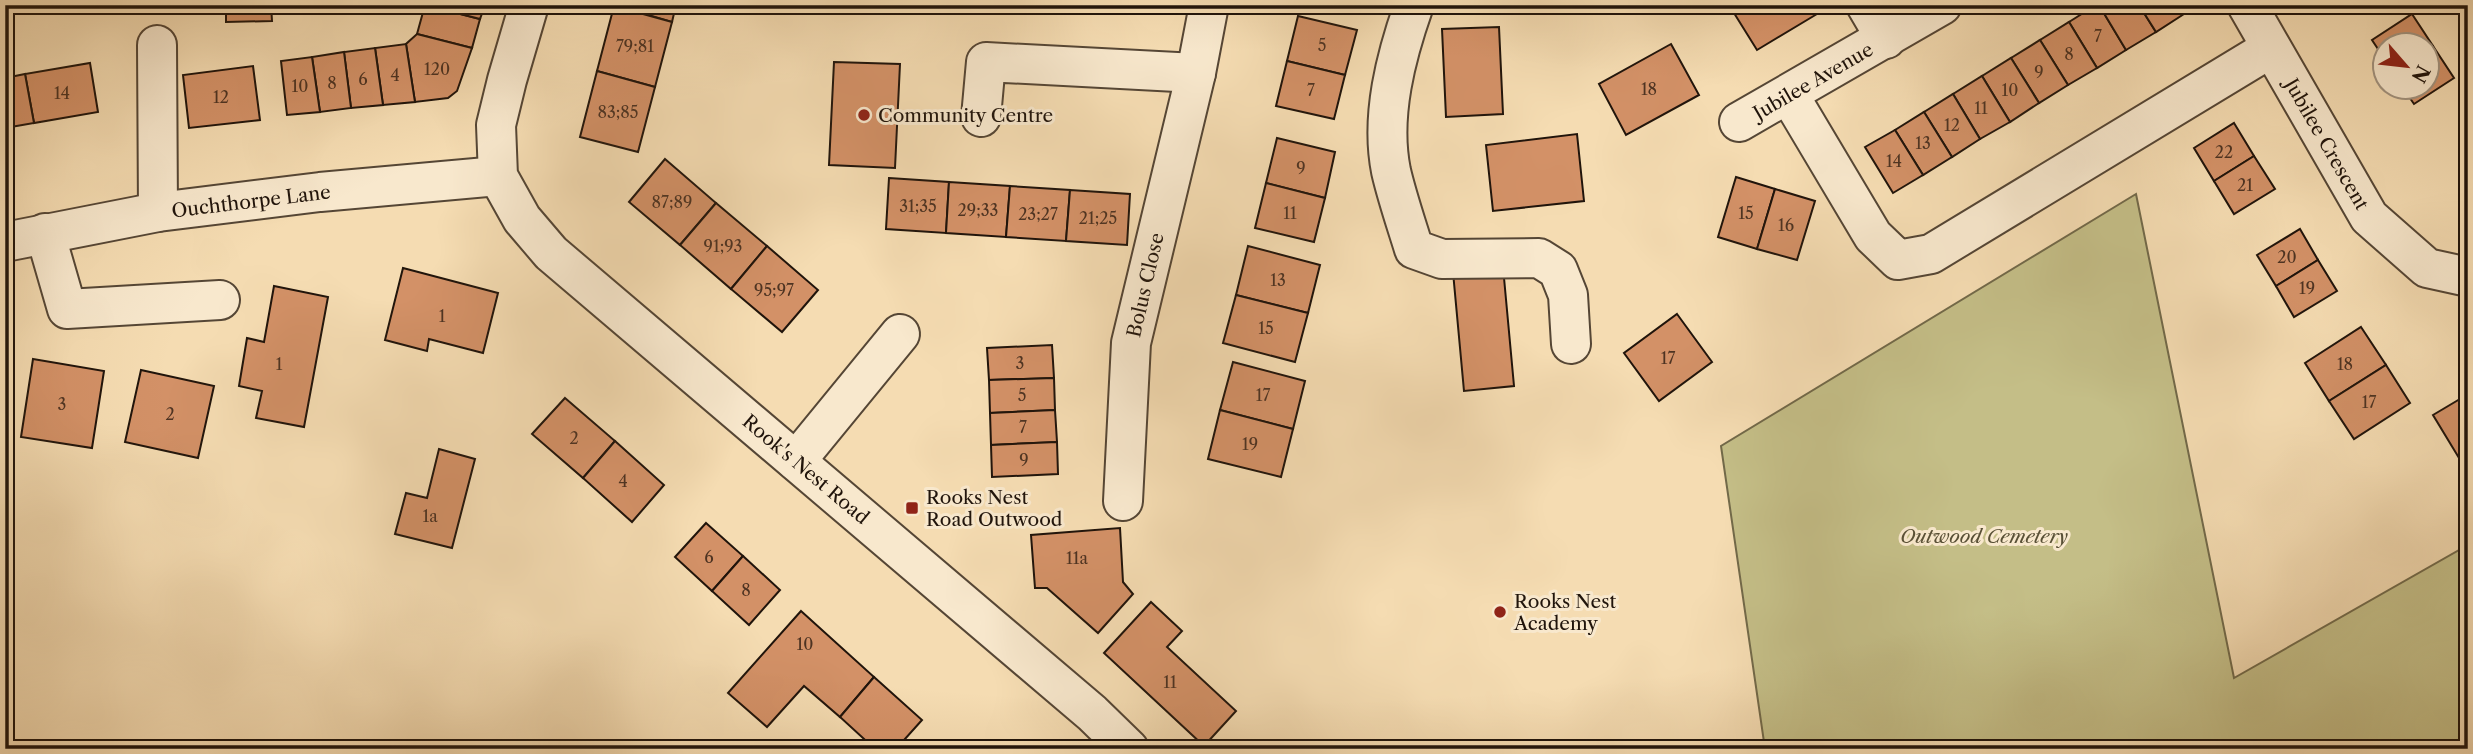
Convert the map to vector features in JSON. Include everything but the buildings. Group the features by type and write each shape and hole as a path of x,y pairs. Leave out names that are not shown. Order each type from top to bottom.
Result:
{"street":[{"path":"498,176 496,125 529,5"},
{"name":"Bolus Close","path":"1123,501 1131,343 1196,74 1209,5"},
{"path":"1414,5 1401,43 1392,85 1388,126 1391,168 1414,249 1442,258 1539,258 1558,270 1568,295 1571,344"},
{"name":"Jubilee Avenue","path":"1866,5 1886,39"},
{"name":"Jubilee Avenue","path":"1739,122 1942,5"},
{"name":"Jubilee Crescent","path":"2247,5 2369,217 2427,268 2468,277"},
{"path":"157,45 158,212"},
{"path":"1788,95 1873,236 1898,260 1931,254 2272,48"},
{"path":"981,117 986,62 1196,74"},
{"name":"Ouchthorpe Lane","path":"5,242 158,212 320,192 498,176"},
{"name":"Rook's Nest Road","path":"498,176 522,219 551,253 1092,713 1129,749"},
{"path":"45,233 67,309 220,300"},
{"path":"796,461 900,334"}],"green space":[{"name":"Outwood Cemetery","path":"2136,194 2234,678 2468,545 2468,749 1765,749 1721,446"}],"place":[{"name":"Community Centre","path":"864,115"},
{"name":"Rooks Nest Road Outwood","path":"912,508"},
{"name":"Rooks Nest Academy","path":"1500,612"}]}
